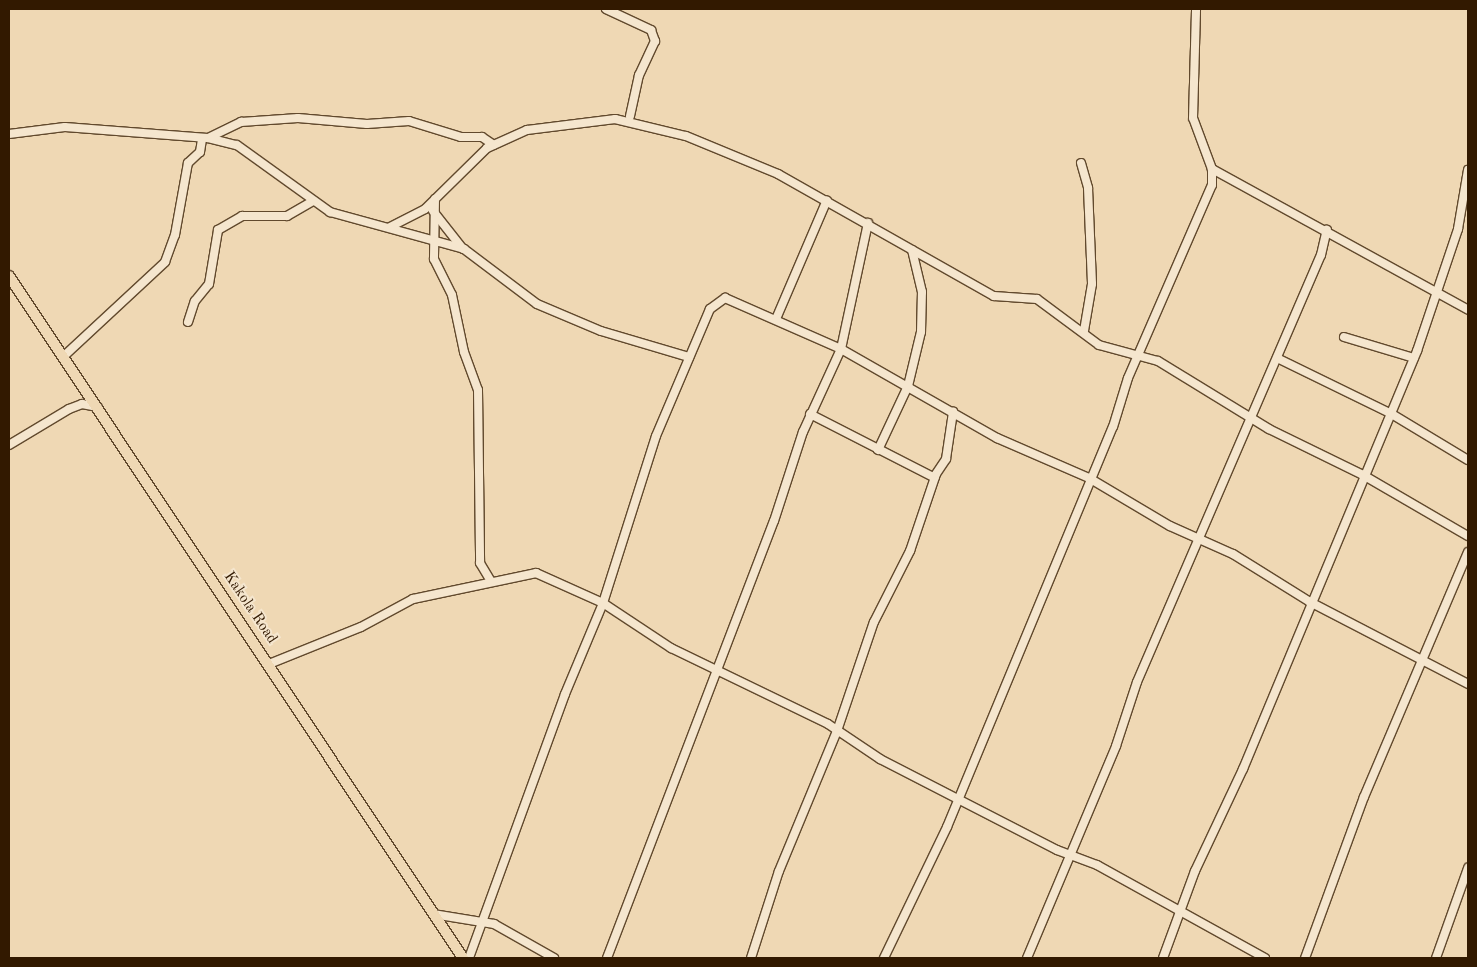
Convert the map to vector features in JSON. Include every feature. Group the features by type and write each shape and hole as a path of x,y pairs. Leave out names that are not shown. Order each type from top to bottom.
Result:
{"main road":[{"name":"Kakola Road","path":"9,276 463,958"}],"street":[{"path":"606,9 651,30 655,41 639,76 630,116"},
{"path":"884,958 958,796 1139,353 1209,196 1212,169 1197,140 1193,118 1196,9"},
{"path":"64,356 166,262 175,235 188,163 200,152 205,138 241,122 298,118 367,124 408,121 461,137 482,137 494,145"},
{"path":"390,227 434,199 494,145 527,130 615,119 686,136 778,174 828,200 994,296 1037,299 1084,331 1102,346 1139,353 1321,457 1363,475 1468,536"},
{"path":"9,134 65,127 205,138 237,145 313,201 345,217 390,227 464,249"},
{"path":"1081,163 1088,188 1092,267 1084,331"},
{"path":"1212,169 1436,289 1468,310"},
{"path":"1163,958 1363,475 1414,358 1461,216 1468,170"},
{"path":"434,199 432,239 434,259 452,295 464,352 478,390 480,563 491,582"},
{"path":"776,319 828,200"},
{"path":"188,322 195,301 209,284 218,230 242,216 287,216 313,201"},
{"path":"433,212 464,249 537,304 601,331 689,357"},
{"path":"607,958 717,670 810,414 841,349 868,223"},
{"path":"1027,958 1071,856 1137,682 1250,415 1321,256 1327,230"},
{"path":"878,450 908,386 922,303 912,250"},
{"path":"469,958 484,922 566,694 604,603 656,436 710,309 719,299 736,300 841,349 997,438 1089,478 1199,538 1233,554 1310,602 1468,684"},
{"path":"1344,337 1414,358"},
{"path":"1277,358 1390,413 1468,460"},
{"path":"9,445 70,409 82,404 98,407"},
{"path":"751,958 779,871 837,731 874,622 913,543 935,478 948,452 952,412"},
{"path":"810,414 935,478"},
{"path":"1305,958 1364,797 1424,661 1432,629 1468,552"},
{"path":"269,664 361,627 414,599 533,572 604,603 671,648 837,731 880,759 958,796 1071,856 1097,865 1181,914 1265,958"},
{"path":"1436,958 1468,868"},
{"path":"434,914 484,922 554,958"}]}
